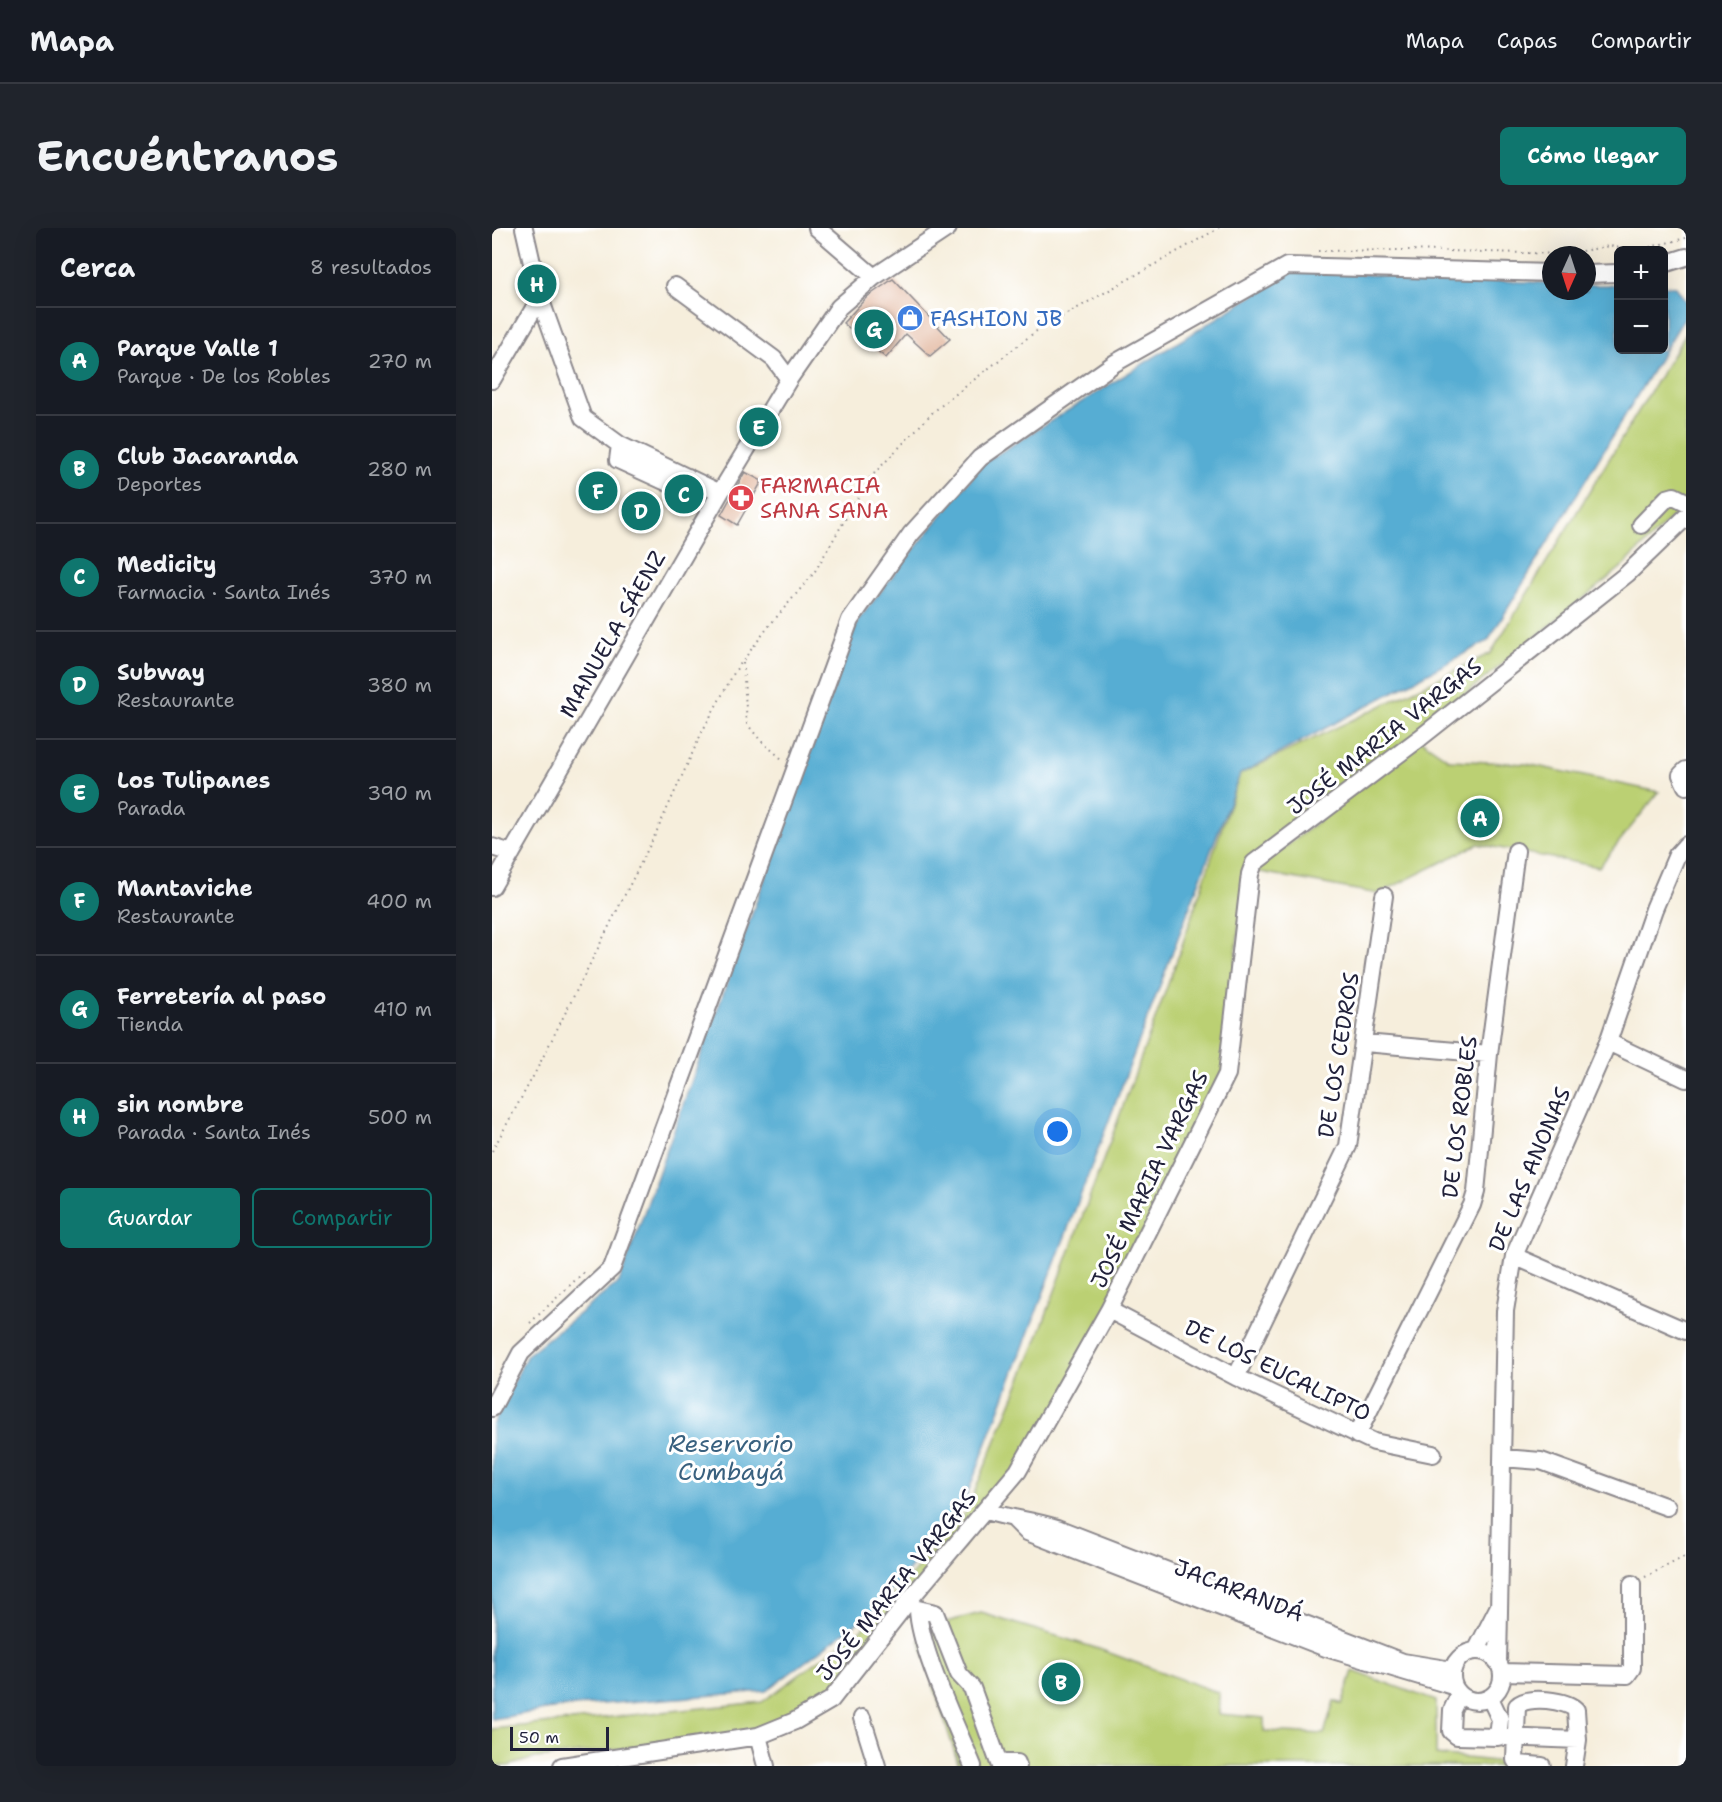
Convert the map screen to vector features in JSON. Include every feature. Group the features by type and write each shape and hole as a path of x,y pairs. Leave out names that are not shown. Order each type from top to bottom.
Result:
{"street":[{"path":"524,228 540,298 583,418 620,445 720,493"},
{"path":"817,228 874,277"},
{"name":"MANUELA SÁENZ","path":"492,887 720,493 789,379 839,307 874,277 948,228"},
{"path":"1668,263 1686,257"},
{"path":"492,1408 521,1353 612,1268 850,620 911,534 980,458 1114,363 1287,266 1542,273"},
{"path":"1596,274 1614,273"},
{"path":"675,286 774,359 789,379"},
{"path":"492,380 540,298"},
{"path":"1641,525 1667,498 1674,496 1686,501"},
{"name":"JOSÉ MARIA VARGAS","path":"562,1766 758,1736 795,1721 831,1700 914,1604 1017,1471 1109,1310 1227,1074 1250,874 1254,863 1420,738 1628,574 1686,517"},
{"path":"1686,770 1681,776 1686,786"},
{"name":"DE LAS ANONAS","path":"1500,1667 1505,1311 1514,1256 1608,1042 1654,909 1677,855 1686,845"},
{"path":"492,847 512,853"},
{"name":"DE LOS ROBLES","path":"1357,1435 1472,1205 1476,1191 1489,1054 1516,851"},
{"name":"DE LOS CEDROS","path":"1236,1377 1348,1146 1365,1043 1384,896"},
{"path":"1608,1042 1686,1079"},
{"path":"1365,1043 1489,1054"},
{"path":"1514,1256 1686,1331"},
{"name":"DE LOS EUCALIPTO","path":"1109,1310 1236,1377 1357,1435 1389,1446 1432,1454"},
{"path":"1503,1458 1541,1461 1667,1507"},
{"name":"JACARANDÁ","path":"986,1510 1015,1520 1027,1532 1186,1586 1326,1648 1455,1684"},
{"path":"1500,1667 1627,1675 1632,1668 1632,1584"},
{"path":"1476,1651 1501,1602"},
{"path":"914,1604 935,1613 958,1674 972,1688 999,1764 1010,1761 1017,1762 1018,1766"},
{"path":"914,1604 929,1654 973,1766"},
{"path":"1455,1684 1468,1701 1480,1702 1490,1698 1502,1682 1500,1667 1484,1652 1476,1651 1461,1657 1455,1684 1452,1710 1453,1735 1498,1737 1511,1726"},
{"path":"1490,1698 1511,1726 1578,1740"},
{"path":"1542,1766 1519,1764 1515,1761 1511,1726 1517,1706 1527,1700 1571,1705 1578,1716 1578,1740 1574,1766"},
{"path":"862,1718 877,1766"},
{"path":"758,1736 766,1766"}],"path":[{"path":"492,1151 535,1073 655,835 703,730 742,661 814,573 868,480 933,412 1035,332 1219,228"},
{"path":"1654,246 1686,238"},
{"path":"1314,252 1405,250 1565,254 1614,247"},
{"path":"742,661 747,724 760,741 787,763"},
{"path":"524,1329 586,1270"},
{"path":"1632,1584 1686,1556"}],"green space":[{"path":"1686,333 1686,503 1623,566 1421,730 1246,862 1223,1074 1060,1416 960,1550 823,1698 753,1735 535,1758 508,1766 492,1766 492,1729 762,1702 871,1622 967,1510 1035,1345 1178,957 1240,774 1491,653"},
{"path":"1421,740 1450,760 1527,764 1659,792 1599,867 1478,844 1378,894 1255,871"},
{"path":"981,1613 1096,1648 1219,1693 1219,1714 1264,1718 1264,1731 1324,1734 1334,1701 1342,1704 1353,1671 1436,1701 1436,1755 1504,1762 1504,1766 959,1766 919,1640 930,1626"}],"water":[{"name":"Reservorio Cumbayá","path":"1293,271 1542,283 1542,300 1596,300 1596,285 1614,285 1614,354 1662,354 1488,641 1240,774 964,1503 877,1608 766,1691 564,1707 492,1719 492,1426 527,1355 619,1282 858,620 983,463"},
{"name":"Reservorio Cumbayá","path":"1668,286 1676,287 1686,302 1686,315 1668,345"}],"building":[{"path":"893,279 950,339 930,356 906,334 886,358 843,323 867,297"},
{"name":"FARMACIA SANA SANA","path":"745,472 762,481 737,525 721,515"}],"place":[{"name":"sin nombre","path":"537,284"},
{"name":"FASHION JB","path":"910,318"},
{"name":"Ferretería al paso","path":"874,329"},
{"name":"Los Tulipanes","path":"759,427"},
{"name":"Mantaviche","path":"598,491"},
{"name":"Medicity","path":"684,494"},
{"name":"FARMACIA SANA SANA","path":"741,498"},
{"name":"Subway","path":"641,511"},
{"name":"Parque Valle 1","path":"1480,818"},
{"name":"Club Jacaranda","path":"1061,1682"}]}
